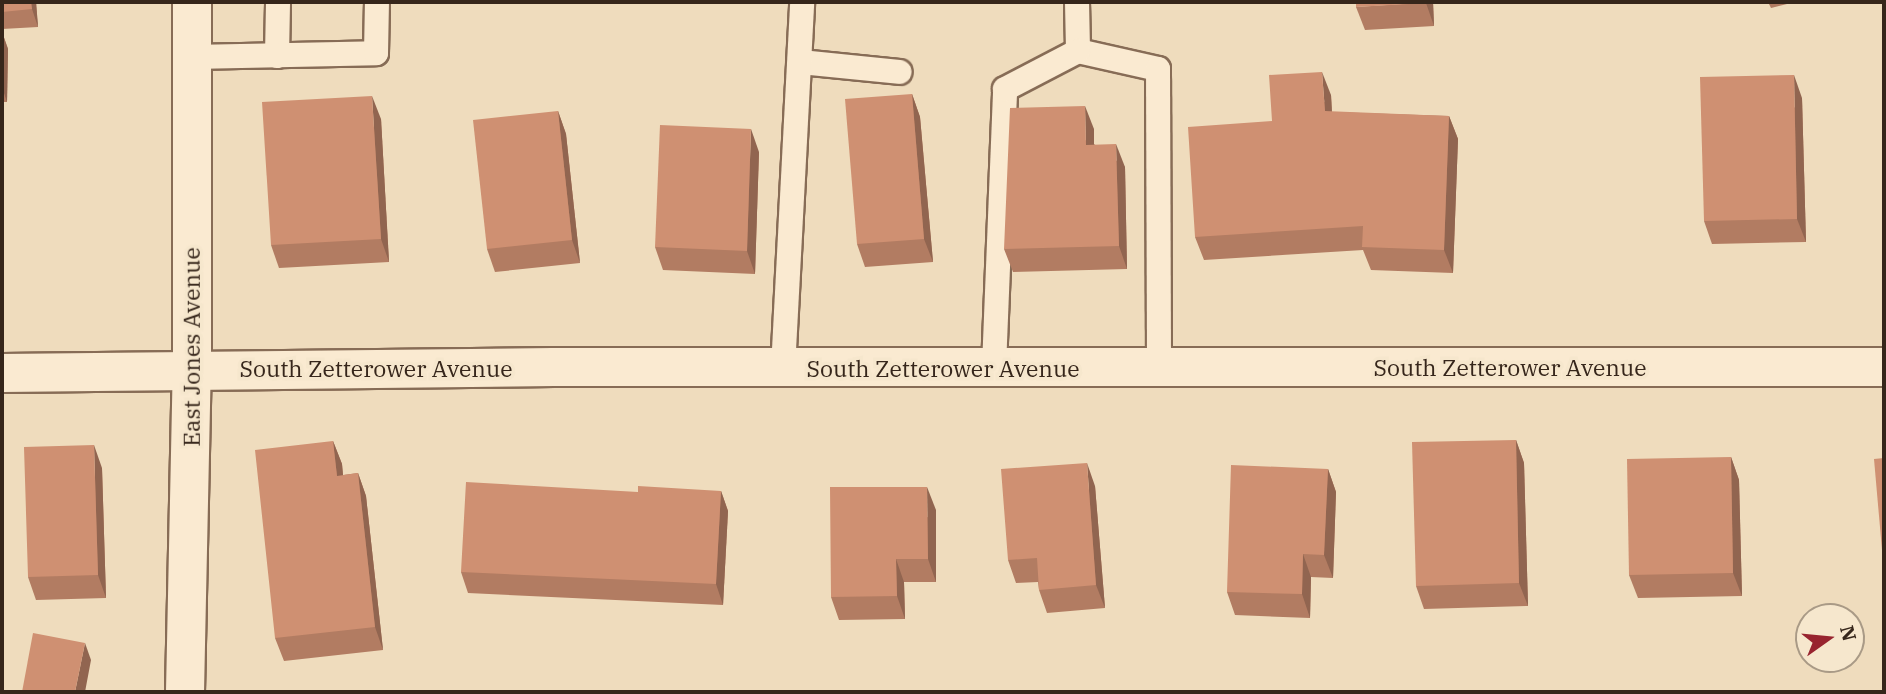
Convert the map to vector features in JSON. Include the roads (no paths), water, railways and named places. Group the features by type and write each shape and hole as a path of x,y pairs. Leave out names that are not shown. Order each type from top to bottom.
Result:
{"street":[{"name":"East Jones Avenue","path":"185,692 192,370 191,2"},
{"name":"South Zetterower Avenue","path":"2,373 994,367 1884,367"}],"lane":[{"path":"277,56 278,2"},
{"path":"192,57 376,53 377,2"},
{"path":"783,369 802,2"},
{"path":"1077,2 1078,51"},
{"path":"994,367 1005,89 1078,51 1158,69 1159,368"},
{"path":"800,62 900,72"}]}
